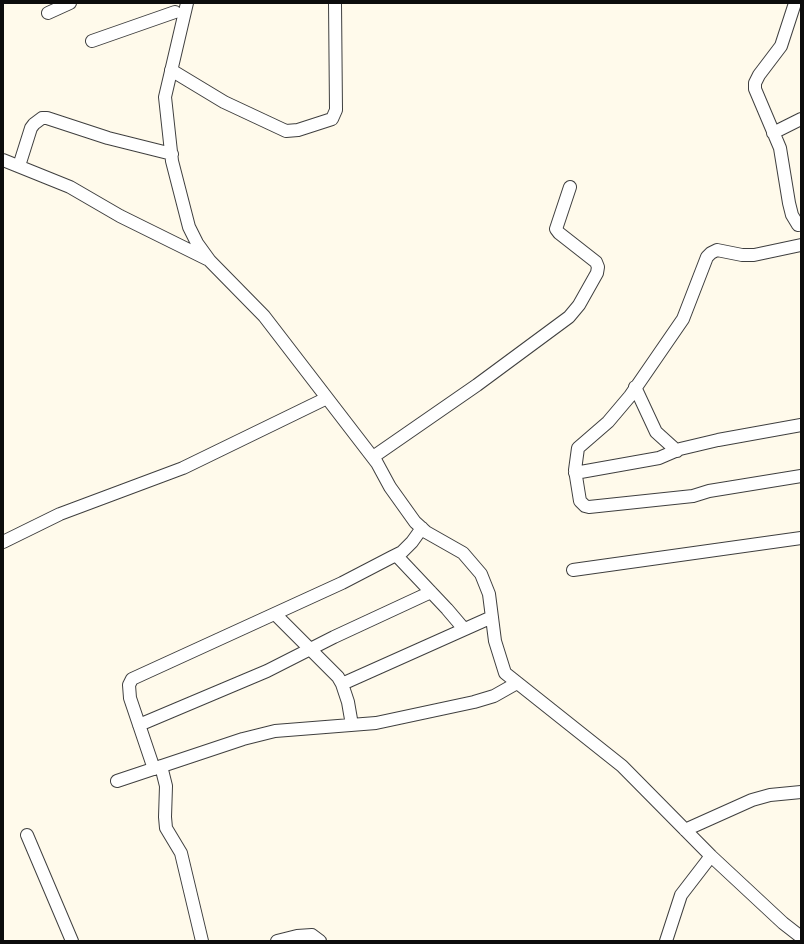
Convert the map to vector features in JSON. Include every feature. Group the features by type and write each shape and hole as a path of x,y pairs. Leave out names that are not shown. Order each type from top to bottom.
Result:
{"street":[{"path":"48,13 70,3"},
{"path":"187,3 165,97 172,154 189,227 197,243 210,261 264,316 373,457 415,522 446,544 463,553 473,563 487,585 495,641 505,673 622,766 711,856 799,938"},
{"path":"171,70 224,102 286,131 298,130 332,119 336,110 334,3"},
{"path":"795,3 781,46 755,83 755,89 759,102 780,148 792,215 799,224 797,229 801,244 754,255 742,255 717,250 707,257 683,319 635,387 608,422 578,448 575,458 575,472 580,501 585,506 590,507 693,496 715,489 801,476"},
{"path":"92,41 173,7 181,33"},
{"path":"19,166 31,128 42,118 47,118 108,138 172,154"},
{"path":"773,133 801,119"},
{"path":"3,160 70,187 120,216 210,261"},
{"path":"373,457 477,385 569,317 580,305 598,273 598,267 596,262 559,234 556,229 570,188"},
{"path":"635,387 656,432 677,451"},
{"path":"3,542 60,514 183,468 327,398"},
{"path":"575,472 658,458 677,451 718,440 801,425"},
{"path":"202,941 181,853 166,828 166,786 139,725 129,691 132,679 275,614 396,555 412,542 422,528"},
{"path":"573,570 801,538"},
{"path":"396,555 464,629"},
{"path":"139,725 261,674 310,648 431,592"},
{"path":"275,614 338,677 342,684 352,725"},
{"path":"342,684 492,617"},
{"path":"117,781 243,739 275,731 376,723 474,702 494,696 517,683"},
{"path":"685,830 752,800 770,794 801,792"},
{"path":"27,835 72,941"},
{"path":"666,941 681,894 711,856"},
{"path":"277,941 297,936 312,935 320,941"}]}
